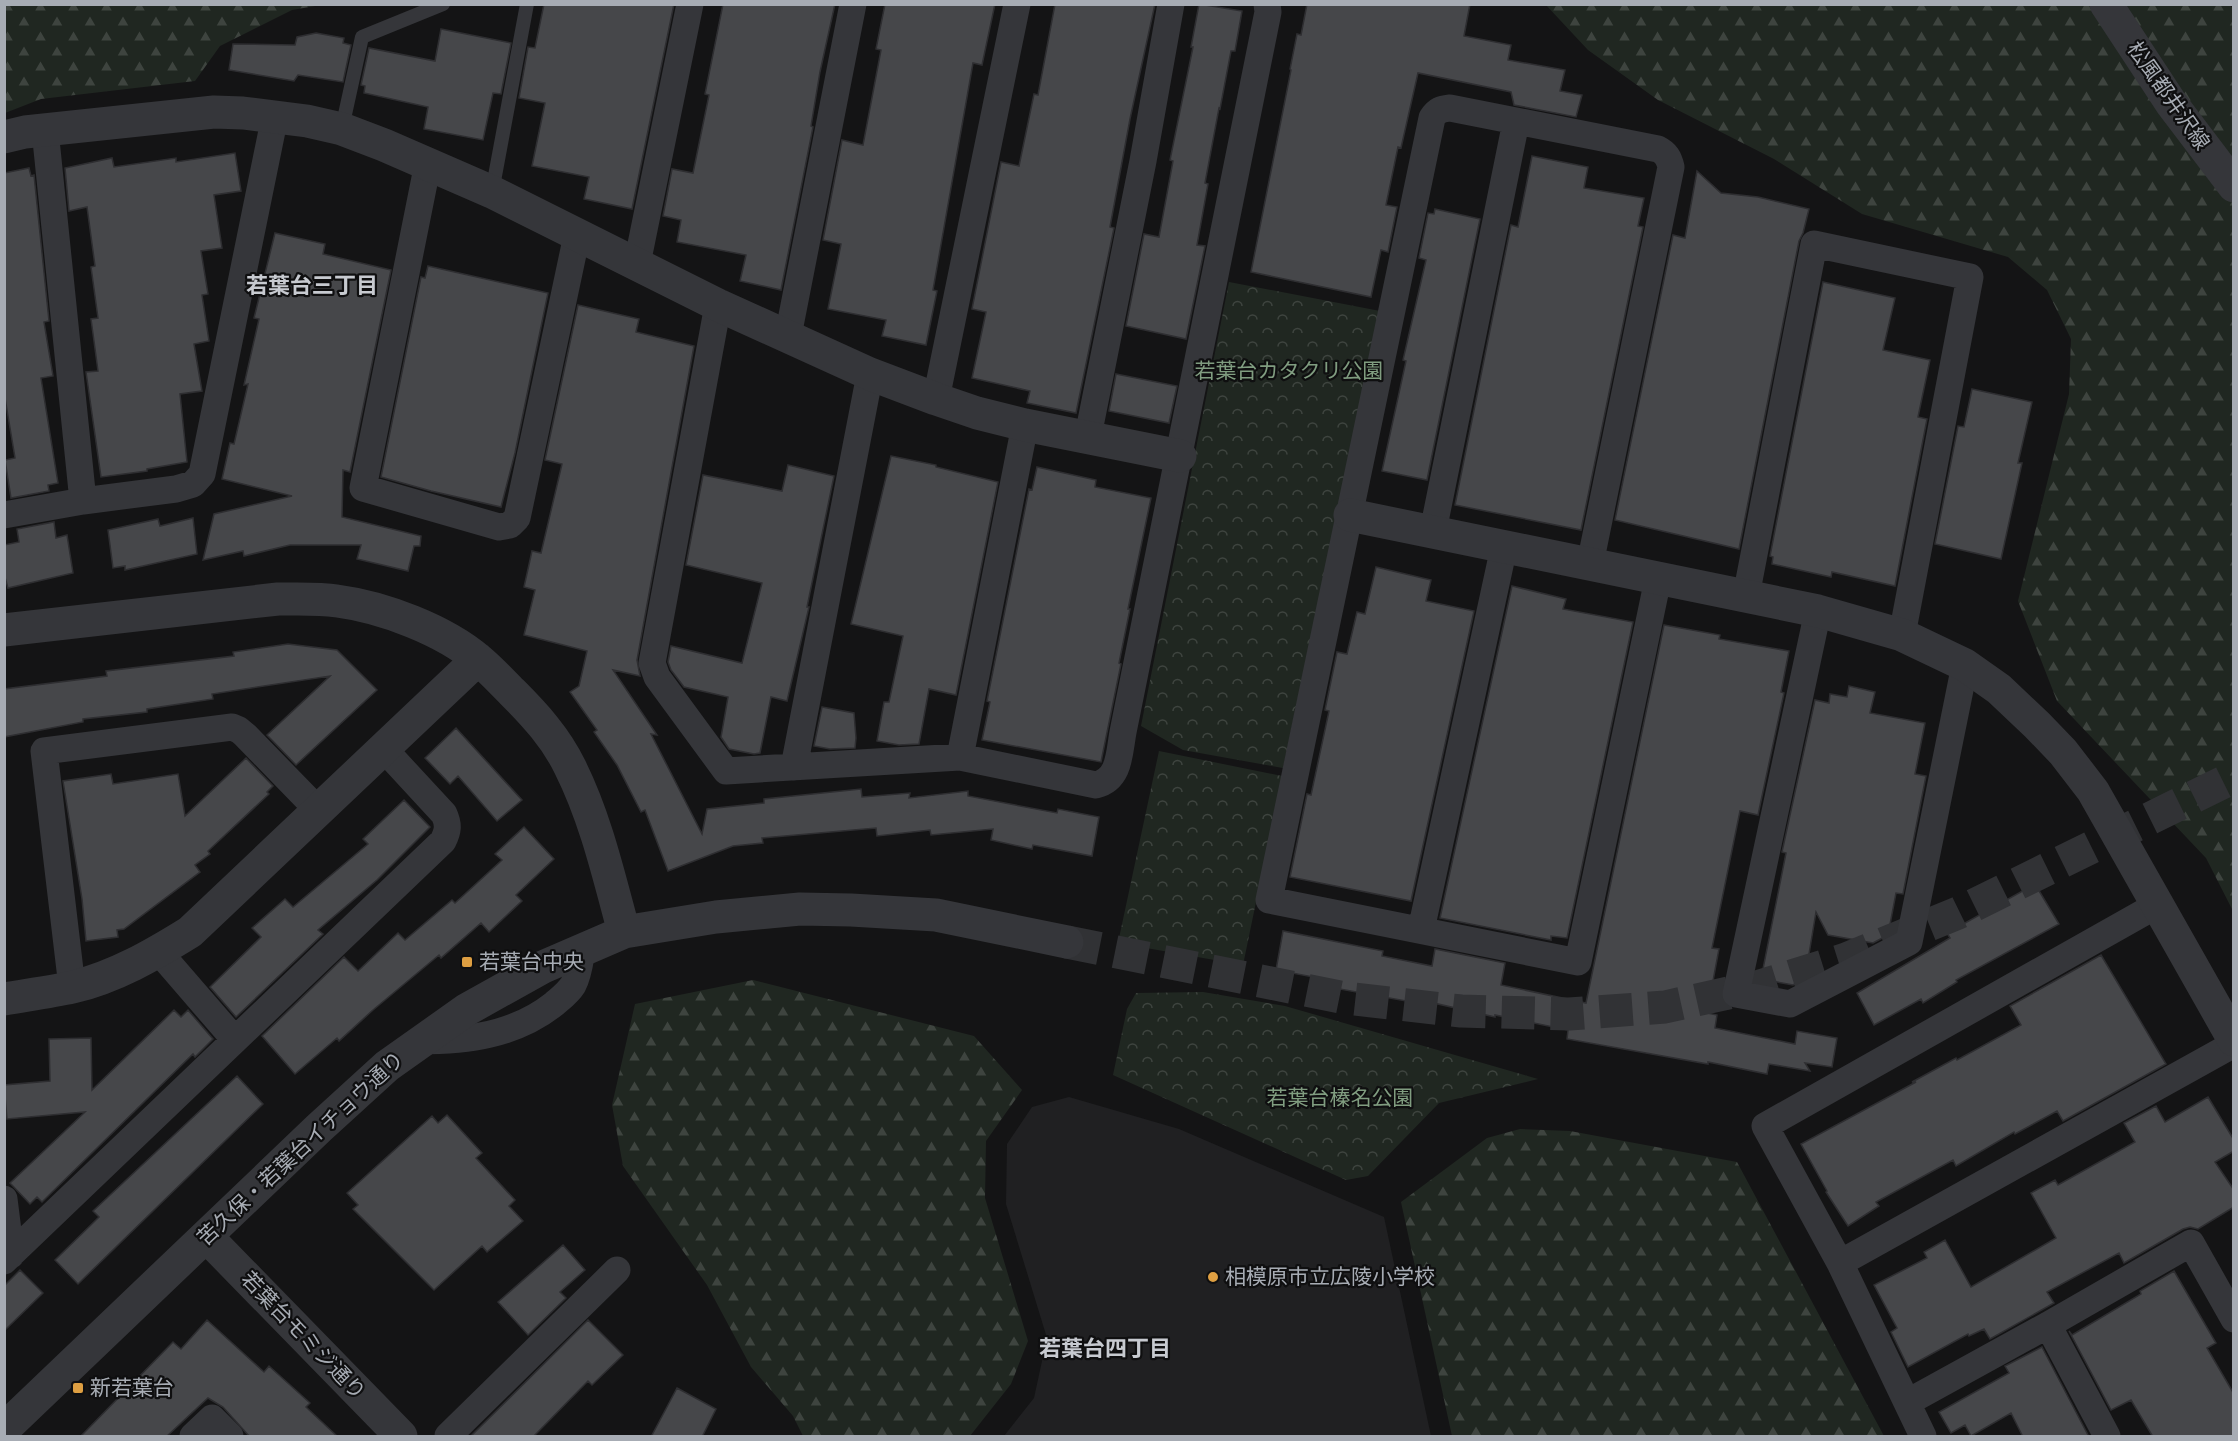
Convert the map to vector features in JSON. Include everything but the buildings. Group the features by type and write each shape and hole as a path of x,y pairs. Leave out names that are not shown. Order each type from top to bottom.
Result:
{"street":[{"path":"637,264 690,4"},
{"path":"788,336 853,4"},
{"path":"936,399 1017,4"},
{"path":"1088,436 1143,161 1171,4"},
{"path":"718,306 652,663 657,677 726,771 960,757 1096,785 1107,782 1114,774 1180,456 1268,12 1267,4"},
{"name":"松風都井沢線","path":"2106,4 2171,102 2234,186"},
{"path":"1590,564 1671,167 1670,159 1665,152 1658,149 1450,108 1436,112 1432,118 1269,900 1578,962 1658,579"},
{"path":"4,137 45,130 214,112 243,112 275,116 342,129 492,192 718,306 870,374 977,414 1180,456"},
{"path":"4,515 83,501 176,489 193,484 202,474 275,116"},
{"path":"1433,531 1516,122"},
{"path":"45,130 83,501"},
{"path":"428,164 363,488 499,527 510,525 517,518 577,235"},
{"path":"1746,596 1814,244 1970,277 1902,635"},
{"path":"794,767 870,374"},
{"path":"960,757 1025,425"},
{"path":"1350,515 1818,611 1902,635 1965,665 1999,689 2063,752 2093,791 2234,1042 1840,1263"},
{"path":"1420,930 1504,547"},
{"path":"4,630 278,599 309,598 338,601 385,611 454,642 478,659 530,710 553,738 571,768 597,833 624,932"},
{"path":"1818,611 1736,994 1790,1004 1909,942 1965,665"},
{"path":"4,999 72,987 117,972 159,952 190,932 478,659"},
{"path":"72,987 44,751 232,728 245,735 318,810"},
{"path":"8,1258 443,841 448,831 448,822 444,814 383,748"},
{"path":"1923,1437 1840,1263 1765,1126 2157,906"},
{"name":"苦久保・若葉台イチョウ通り","path":"4,1430 360,1090 419,1041 503,987 582,949 624,932 727,916 800,909 936,915 1067,942"},
{"path":"159,952 235,1040"},
{"path":"4,1199 8,1258"},
{"name":"若葉台モミジ通り","path":"206,1236 401,1437"},
{"path":"1908,1402 2048,1326 2192,1243 2234,1319"},
{"path":"448,1437 616,1270"},
{"path":"2048,1326 2107,1437"},
{"path":"193,1437 212,1418 230,1437"}],"lane":[{"path":"342,129 362,37 443,4"},
{"path":"492,192 527,4"}],"shaded area":[{"name":"相模原市立広陵小学校","path":"1069,1097 1179,1129 1384,1217 1431,1436 1004,1436 1034,1398 1047,1338 1006,1204 1007,1144 1032,1107"}],"green space":[{"path":"5,4 321,5 292,10 220,46 195,81 41,99 5,113"},
{"path":"2229,4 2233,9 2233,911 2206,858 2057,701 2018,601 2069,394 2071,339 2047,290 2008,257 1862,214 1774,159 1658,100 1588,50 1546,5"},
{"name":"若葉台カタクリ公園","path":"1229,282 1380,311 1283,768 1183,750 1141,726"},
{"path":"1159,751 1282,776 1243,965 1118,943"},
{"path":"753,980 974,1036 1022,1090 986,1141 985,1198 1028,1341 1011,1384 970,1436 803,1436 793,1416 751,1367 707,1285 623,1166 612,1105 635,1004"},
{"name":"若葉台榛名公園","path":"1203,992 1285,1006 1538,1079 1439,1103 1368,1176 1346,1180 1113,1075 1127,1009 1136,993"},
{"path":"1520,1129 1570,1131 1737,1162 1884,1436 1452,1436 1401,1202 1487,1138"}],"tunnel":[{"path":"1067,942 1345,998 1461,1011 1569,1014 1665,1007 1760,986 1846,959 1958,913 2234,777"}],"place":[{"name":"若葉台中央","path":"467,962"},
{"name":"相模原市立広陵小学校","path":"1213,1277"},
{"name":"新若葉台","path":"78,1388"}],"district":[{"name":"若葉台三丁目","path":"312,286"},
{"name":"若葉台四丁目","path":"1105,1349"}]}
